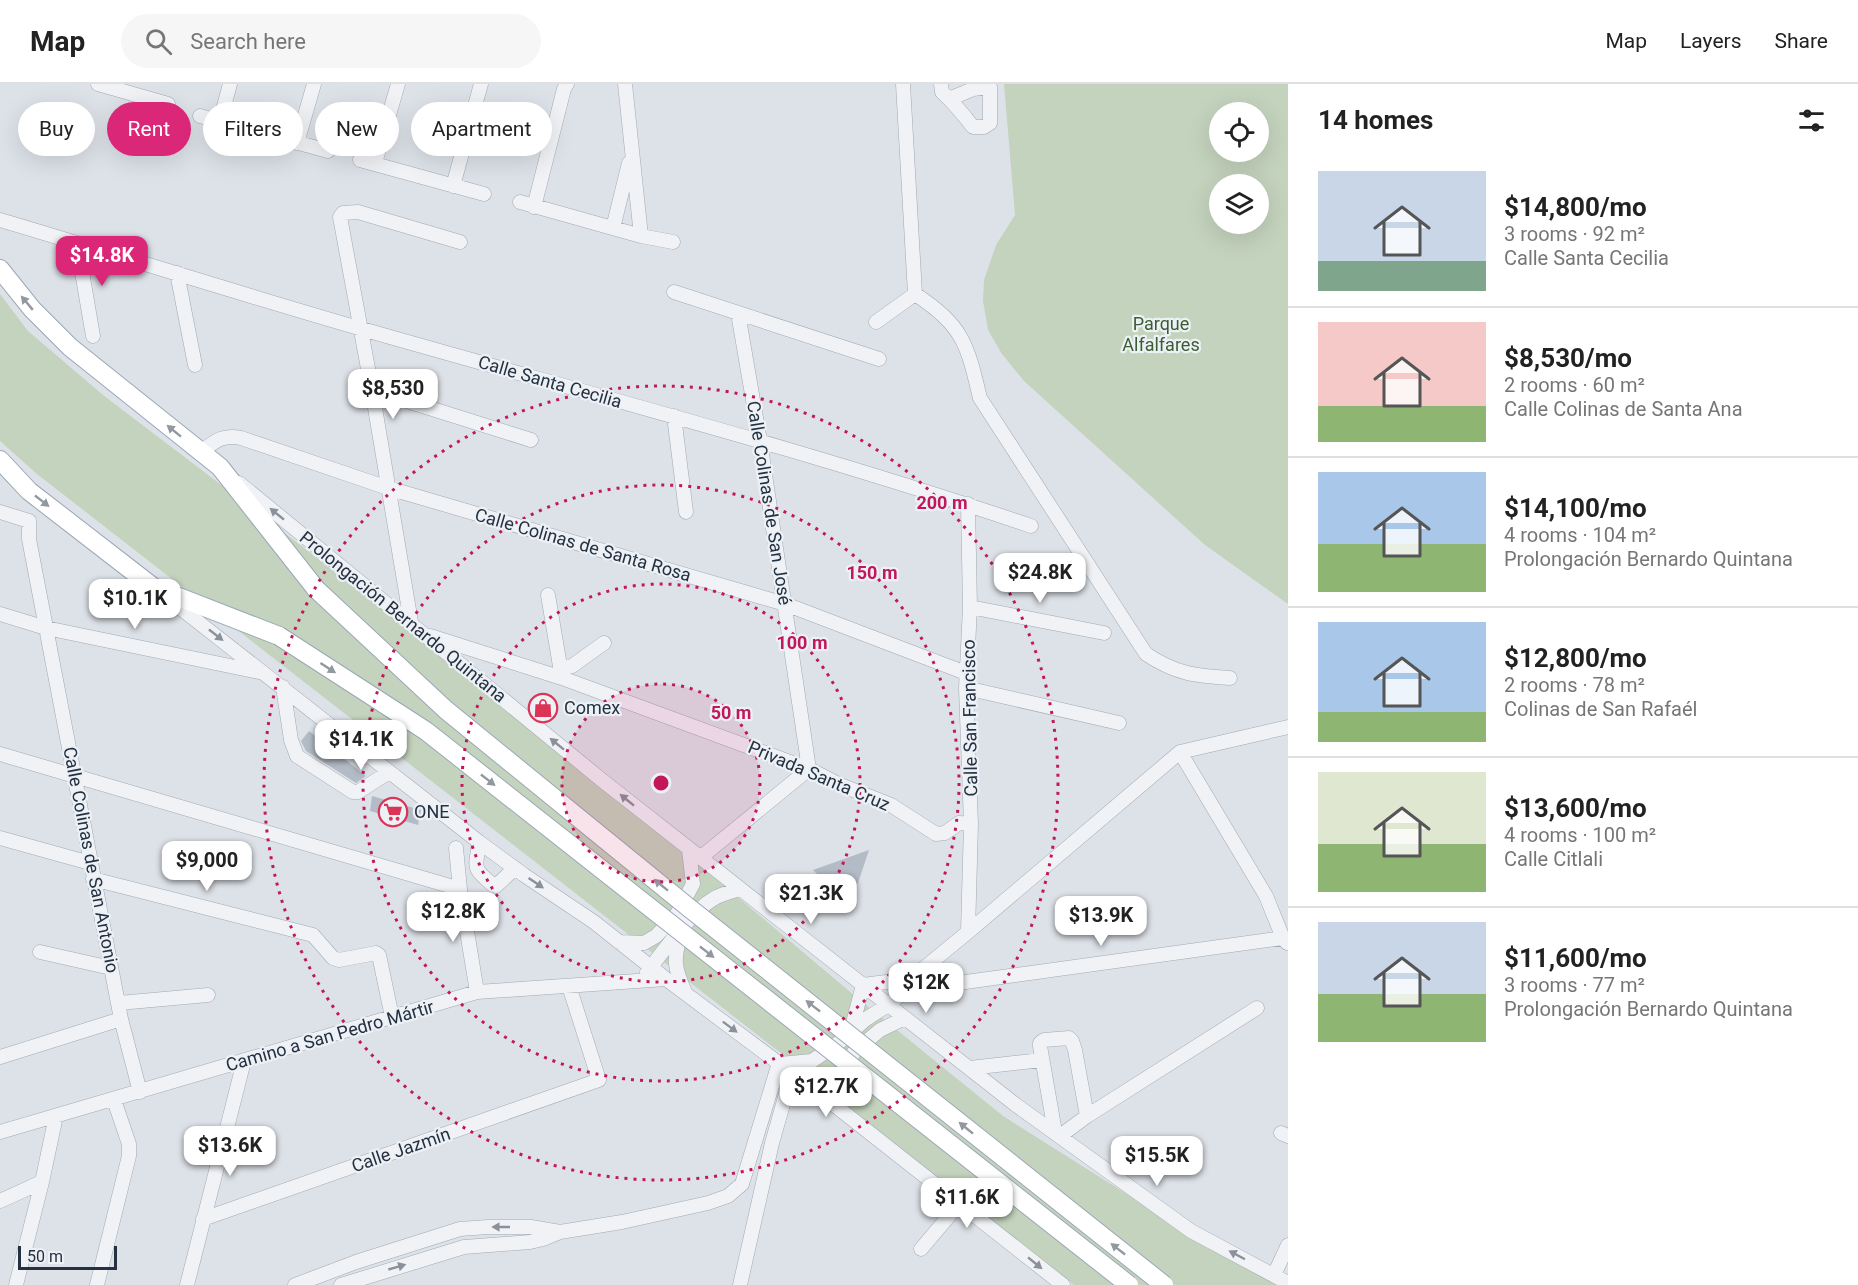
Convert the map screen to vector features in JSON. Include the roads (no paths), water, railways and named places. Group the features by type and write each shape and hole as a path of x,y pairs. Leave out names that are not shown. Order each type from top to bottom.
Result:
{"main road":[{"name":"Prolongación Bernardo Quintana","path":"0,269 32,309 70,347 220,467"},
{"path":"0,460 29,491 153,586 279,636 426,731 1129,1285"},
{"path":"220,467 316,589 446,710 688,907 1164,1285"}],"street":[{"path":"98,84 141,90 164,102"},
{"path":"225,102 230,84"},
{"path":"303,122 314,84"},
{"path":"375,164 398,84"},
{"path":"453,186 481,84"},
{"path":"534,207 564,88 567,84"},
{"path":"625,84 641,236"},
{"path":"903,84 915,294"},
{"path":"941,84 942,93 949,99"},
{"path":"613,228 632,153"},
{"path":"360,160 484,194"},
{"path":"520,202 641,236 673,242"},
{"path":"411,622 362,329 340,221 343,213 358,212 460,242"},
{"name":"Calle Santa Cecilia","path":"0,220 362,329 760,441 968,504 1031,526"},
{"path":"77,243 93,336"},
{"path":"177,273 195,365"},
{"path":"674,292 879,359"},
{"path":"876,322 915,294"},
{"path":"915,294 940,311 958,330 970,358 980,398 1146,654 1160,663 1192,676 1230,678"},
{"name":"Calle Colinas de San José","path":"738,313 760,441 809,769"},
{"path":"372,390 531,440"},
{"path":"674,416 686,512"},
{"name":"Calle Colinas de Santa Rosa","path":"201,452 220,438 230,436 241,438 388,488 785,604 966,673"},
{"name":"Prolongación Bernardo Quintana","path":"220,467 695,854 970,1068 1191,1231 1288,1283"},
{"name":"Calle San Francisco","path":"968,504 970,606 966,688 971,824 968,932"},
{"name":"Calle Colinas de San Antonio","path":"0,512 29,521 29,539 93,879 121,1019 140,1092"},
{"path":"153,586 479,842 619,942 666,980 779,1063 1063,1285"},
{"path":"548,595 562,673 604,643"},
{"path":"970,606 1104,633"},
{"path":"0,614 46,628 264,673"},
{"name":"Privada Santa Cruz","path":"423,633 562,673 809,769 838,784 891,805 936,834 945,833 959,823 971,824"},
{"path":"283,687 291,740 297,756 353,792 358,792 389,772"},
{"path":"966,688 1119,723"},
{"path":"779,1063 812,1061 888,1005 905,991 917,974 1180,752 1288,727"},
{"path":"851,1031 863,985 894,981 917,974 944,984 1285,941 1266,896 1180,752"},
{"path":"0,754 460,889"},
{"path":"619,942 644,943 656,936 677,914 693,884 695,854 809,769"},
{"path":"0,838 90,863"},
{"path":"479,842 476,868 478,873 493,885 496,886 515,868"},
{"path":"456,848 460,889 477,992"},
{"path":"93,879 313,935 336,959 374,953 379,955 392,1017"},
{"path":"640,981 682,928 710,900 740,889"},
{"path":"682,928 676,950 675,970 687,995"},
{"path":"40,952 111,968"},
{"name":"Camino a San Pedro Mártir","path":"0,1132 477,992 666,980"},
{"name":"Calle Jazmín","path":"203,1220 599,1080 569,986"},
{"path":"119,1003 208,995"},
{"path":"1087,1116 1072,1041 1065,1038 1040,1042 1057,1134 1087,1116 1257,1008"},
{"path":"837,1107 838,1083 854,1052 880,1030 905,1018"},
{"path":"0,1057 121,1019"},
{"path":"970,1068 1042,1060"},
{"path":"187,1285 244,1061"},
{"path":"335,1270 341,1285 470,1246 530,1242 560,1232 622,1222 708,1203 728,1196 742,1184 745,1177 779,1063"},
{"path":"740,1285 772,1143 792,1073"},
{"path":"97,1285 129,1156 129,1144 114,1100"},
{"path":"16,1285 56,1116"},
{"path":"0,1201 42,1182"},
{"path":"921,1249 960,1203"},
{"path":"296,1285 356,1262 469,1228 531,1227 560,1232"},
{"path":"469,1228 470,1246"},
{"path":"446,1234 453,1251"},
{"path":"1274,1275 1288,1245"},
{"path":"356,1262 362,1277"}],"place":[{"name":"Comex","path":"543,708"},
{"name":"ONE","path":"393,812"}],"park label":[{"name":"Parque Alfalfares","path":"1161,334"}]}
